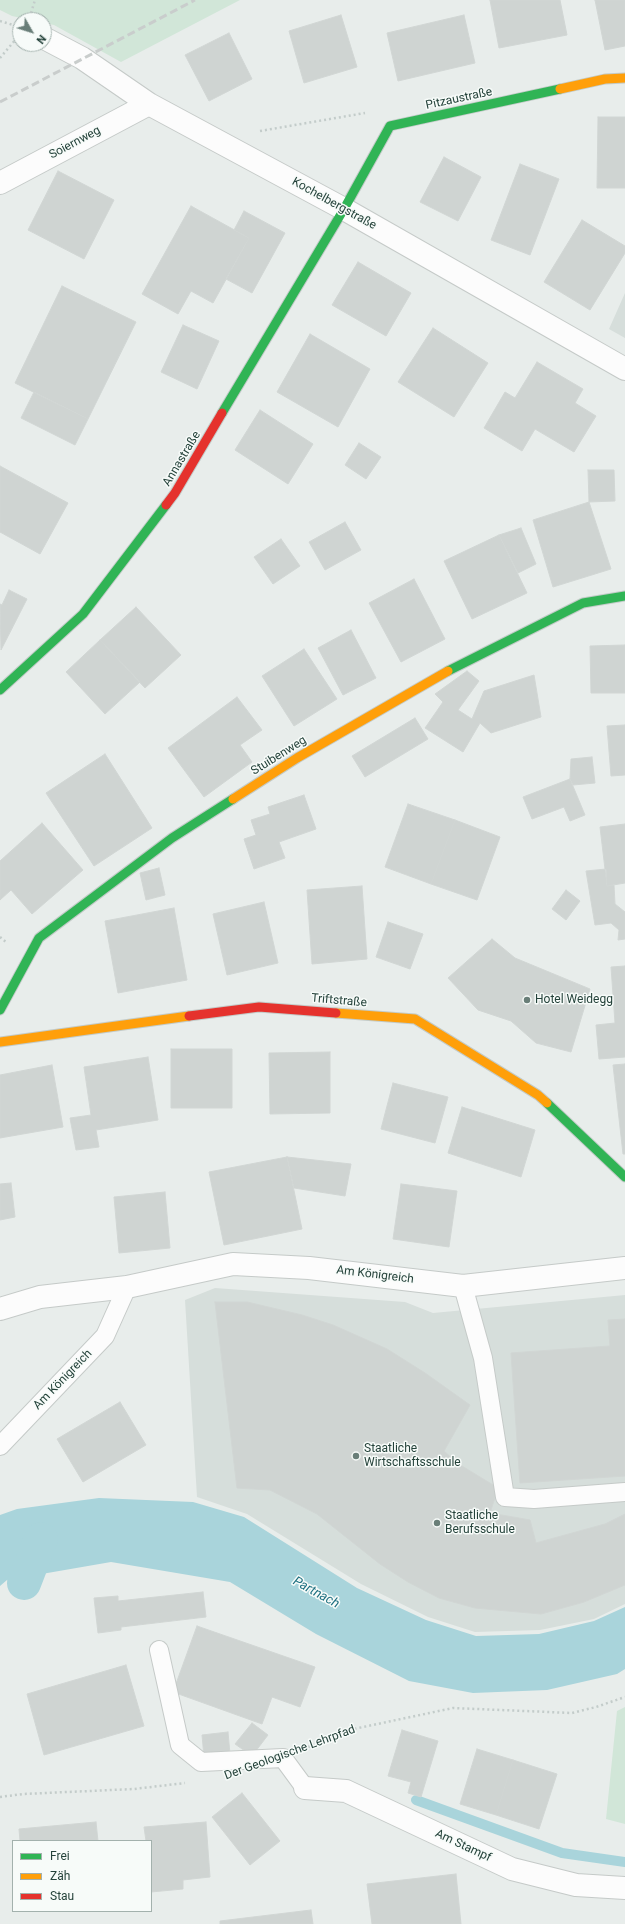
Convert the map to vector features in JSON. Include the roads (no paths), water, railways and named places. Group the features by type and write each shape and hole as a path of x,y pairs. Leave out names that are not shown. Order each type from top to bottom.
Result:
{"street":[{"name":"Kochelbergstraße","path":"52,42 82,58 149,104 344,209 625,369"},
{"name":"Pitzaustraße","path":"344,209 390,126 605,79 625,78"},
{"name":"Soiernweg","path":"0,183 149,104"},
{"name":"Annastraße","path":"0,690 83,614 175,493 344,209"},
{"name":"Stuibenweg","path":"0,1010 39,938 172,838 297,758 466,660 583,603 625,596"},
{"name":"Triftstraße","path":"0,1042 259,1007 415,1020 538,1095 625,1177"},
{"name":"Am Königreich","path":"0,1309 40,1297 127,1287 233,1264 309,1268 463,1286 625,1268"},
{"name":"Am Stampf","path":"305,1788 346,1791 512,1869 576,1885 625,1888"}],"lane":[{"path":"463,1286 483,1358 505,1497 534,1499 625,1492"},
{"name":"Am Königreich","path":"0,1446 105,1336 127,1287"},
{"path":"159,1650 180,1745 201,1762 283,1758 305,1788"}],"water":[{"name":"Partnach","path":"99,1498 193,1502 244,1517 357,1588 426,1620 476,1636 539,1634 594,1621 625,1607 625,1669 617,1674 547,1690 473,1693 409,1681 316,1634 230,1582 111,1562 7,1580 0,1586 0,1515 17,1509"}],"waterway":[{"path":"24,1583 41,1539"},
{"path":"416,1800 562,1853 625,1862"}],"railway":[{"path":"0,102 195,0"}],"place":[{"name":"Hotel Weidegg","path":"527,1000"},
{"name":"Staatliche Wirtschaftsschule","path":"356,1456"},
{"name":"Staatliche Berufsschule","path":"437,1523"}]}
